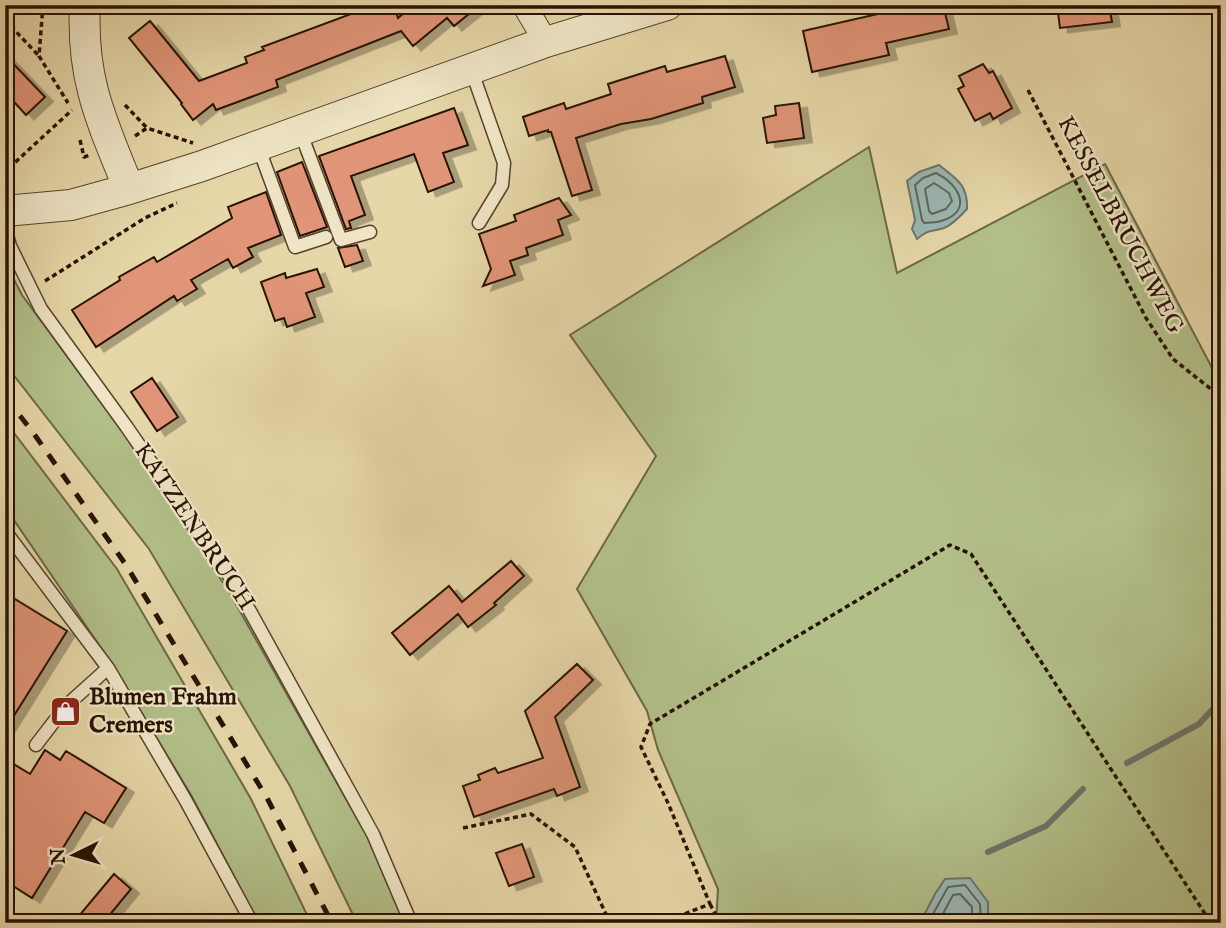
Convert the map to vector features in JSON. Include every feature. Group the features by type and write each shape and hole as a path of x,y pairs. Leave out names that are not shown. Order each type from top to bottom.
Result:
{"street":[{"path":"85,5 83,36 94,100 129,189"},
{"path":"524,5 546,42"},
{"path":"5,211 71,205 129,189 258,146 546,42 667,5"}],"lane":[{"path":"471,69 504,163 502,185 479,223"},
{"path":"300,131 341,240 370,232"},
{"path":"258,146 295,247 326,237"},
{"name":"KATZENBRUCH","path":"5,228 10,246 41,309 235,584 373,834 411,923"},
{"path":"5,531 108,668 186,801 252,923"},
{"path":"37,745 66,706 108,668"}],"path":[{"path":"39,56 43,5"},
{"path":"5,20 39,56 72,110 75,121"},
{"name":"KESSELBRUCHWEG","path":"1028,90 1146,318 1173,359 1221,397"},
{"path":"5,192 10,167 72,110"},
{"path":"78,133 84,157 113,149"},
{"path":"720,923 641,747 650,724 950,545 971,554 1211,923"},
{"path":"463,828 531,814 575,847 610,923"},
{"path":"661,923 710,904"}],"green space":[{"path":"869,147 897,273 1105,164 1221,385 1221,923 716,923 718,889 658,750 647,711 577,589 656,456 570,335"},
{"path":"5,262 22,295 122,431 228,590 368,838 405,923 357,923 290,786 149,549 5,364"},
{"path":"5,421 117,569 251,799 311,923 259,923 191,795 112,664 5,507"}],"water":[{"path":"939,165 956,178 963,188 967,209 948,226 927,232 917,239 912,229 915,220 907,181 919,172"},
{"path":"970,878 988,902 988,923 920,923 945,879"}],"building":[{"path":"375,5 393,5 398,18 413,5 480,5 454,26 447,18 413,46 401,31 276,80 278,87 216,110 213,104 193,120 129,38 150,21 199,81 247,63 245,57 264,50 262,47"},
{"path":"903,5 943,5 949,29 886,43 889,55 812,72 803,31 904,8"},
{"path":"1057,5 1109,5 1112,22 1060,28"},
{"path":"5,55 45,97 26,115 5,92"},
{"path":"725,56 735,87 702,97 703,103 576,138 592,190 572,196 551,132 548,130 529,136 523,117 564,103 566,109 611,94 608,84 665,66 667,72"},
{"path":"983,64 989,73 993,71 1012,108 993,119 990,113 975,121 958,89 964,86 959,76"},
{"path":"799,103 804,138 767,143 763,118 776,115 775,106"},
{"path":"454,108 468,145 443,153 454,182 428,192 414,154 351,176 365,215 349,221 351,228 346,229 319,156"},
{"path":"302,162 327,227 300,236 277,172"},
{"path":"266,192 281,235 248,248 253,257 233,268 228,259 191,280 197,289 177,301 174,296 96,347 72,310 120,280 119,277 154,257 157,262 232,218 228,207"},
{"path":"559,198 571,215 558,220 563,235 526,248 528,255 510,261 515,275 483,286 491,269 479,234 516,221 514,215"},
{"path":"357,245 363,261 345,267 338,248"},
{"path":"317,269 324,287 306,293 315,317 287,327 284,318 275,321 261,282 285,273 286,278"},
{"path":"152,378 178,417 157,431 131,392"},
{"path":"511,561 524,576 494,603 496,605 468,627 458,614 410,655 392,633 449,586 462,602"},
{"path":"5,593 67,631 5,730"},
{"path":"577,664 593,680 555,717 580,787 557,796 554,789 474,817 463,786 480,780 478,775 495,768 498,773 543,758 525,711"},
{"path":"45,750 60,760 66,751 126,788 104,823 85,812 32,898 10,884 11,879 5,875 5,759 30,774"},
{"path":"522,844 534,877 509,886 496,853"},
{"path":"114,874 131,889 103,923 73,923"}],"waterway":[{"path":"1127,763 1199,724 1221,700"},
{"path":"988,852 1046,826 1083,789"}],"railway":[{"path":"5,397 126,565 267,798 332,923"}],"place":[{"name":"Blumen Frahm Cremers","path":"66,711"}]}
